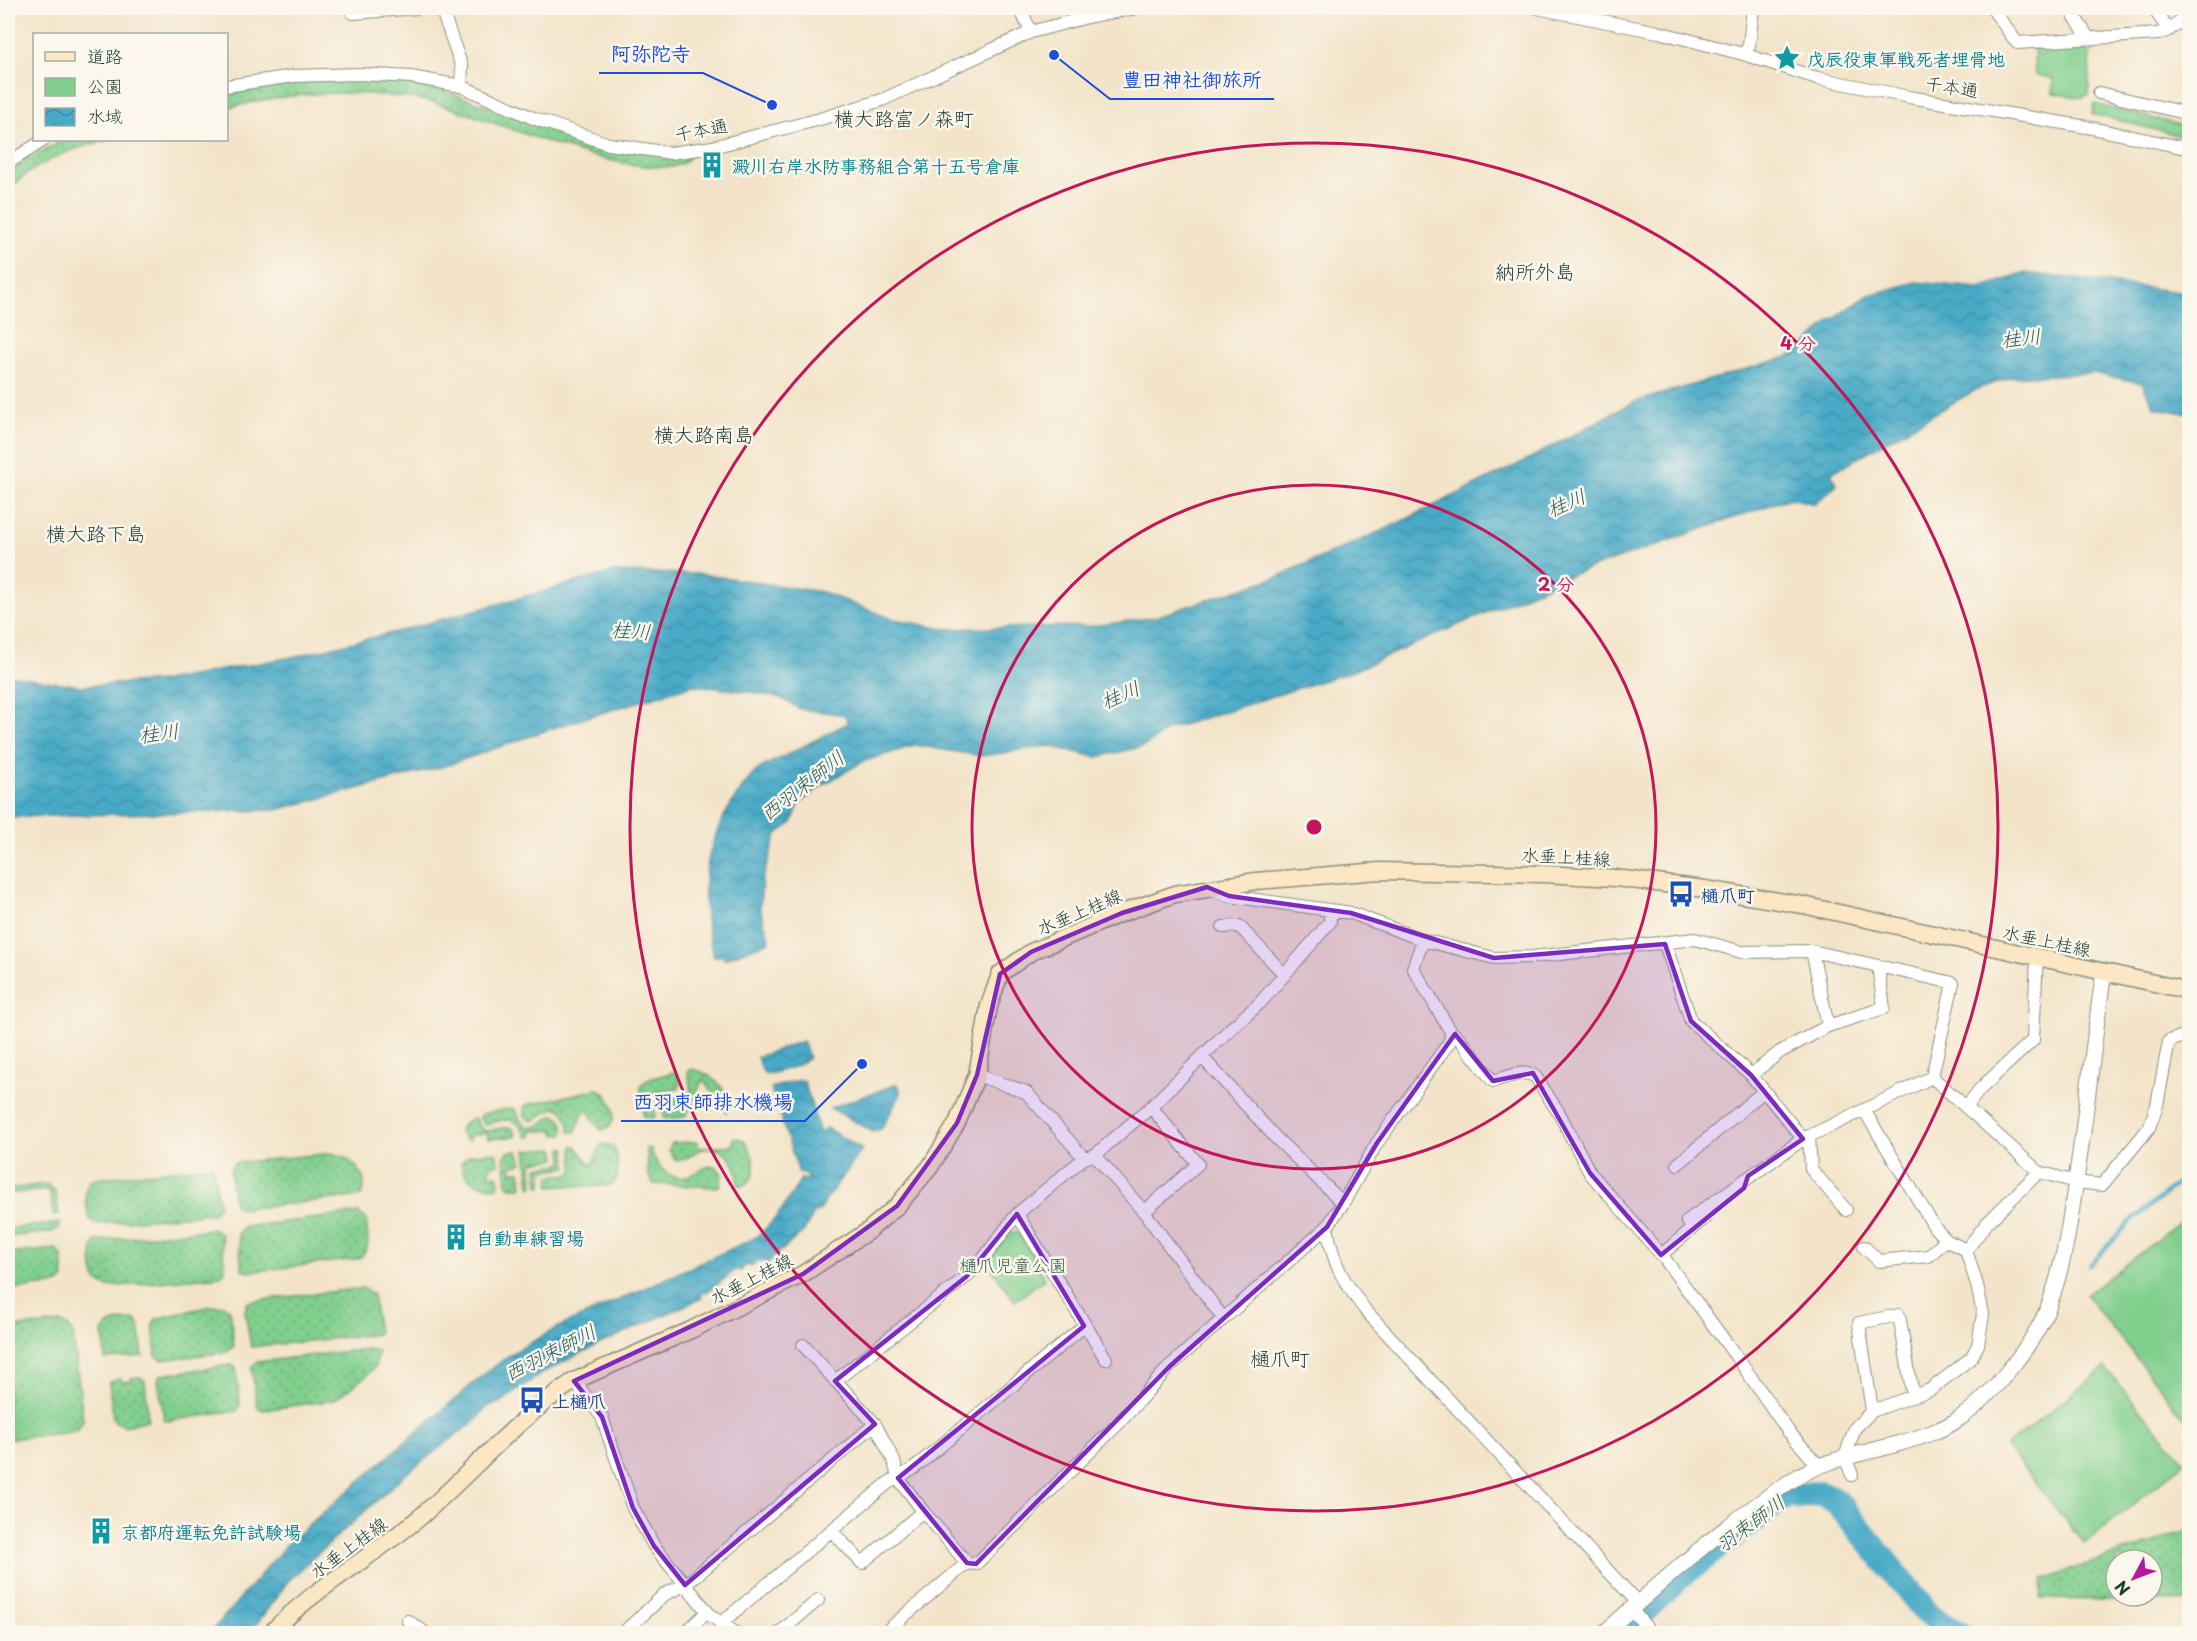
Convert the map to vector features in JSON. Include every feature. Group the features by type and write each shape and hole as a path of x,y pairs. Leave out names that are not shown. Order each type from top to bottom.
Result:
{"main road":[{"name":"水垂上桂線","path":"270,1634 298,1607 373,1554 418,1518 531,1413 574,1381 691,1330 803,1274 868,1231 897,1206 930,1167 957,1123 977,1076 989,1006 1000,974 1031,952 1122,913 1174,894 1256,881 1379,871 1545,874 1615,878 1705,889 1803,905 2190,991"}],"street":[{"path":"349,8 353,13 417,8"},
{"path":"441,8 462,67 461,86"},
{"path":"1020,8 1031,32"},
{"name":"千本通","path":"228,86 294,76 358,74 411,77 461,86 533,118 609,144 670,153 713,147 882,100 1031,32 1090,16 1136,8"},
{"name":"千本通","path":"1537,8 1658,32 1743,54 1817,78 1909,98 2087,127 2190,149"},
{"path":"1743,54 1749,46 1753,8"},
{"path":"1992,8 2017,43 2158,34 2169,30 2190,13"},
{"path":"2069,8 2090,40"},
{"path":"2152,8 2169,30"},
{"path":"2099,93 2190,114"},
{"path":"8,163 43,141"},
{"path":"1207,887 1229,896 1351,913 1423,940 1494,958 1510,959 1695,939 1742,952 1812,951 1953,982 1932,1077"},
{"path":"835,1381 966,1277 980,1263 1017,1214 1150,1107 1227,1031 1260,1004 1330,922 1330,910"},
{"path":"1223,927 1239,926 1285,975"},
{"path":"1423,940 1413,968 1451,1032 1459,1038 1493,1081 1529,1073 1535,1076 1590,1173 1661,1255 1788,1431 1818,1465"},
{"path":"1665,944 1690,1021 1750,1075 1806,1138 1811,1169 1846,1210"},
{"path":"1812,951 1828,1026"},
{"path":"1967,1107 1980,1089 2033,1040 2037,957"},
{"path":"1750,1075 1780,1052 1828,1026 1884,1008 1878,966"},
{"path":"1603,1634 1724,1527 1795,1478 1818,1465 1845,1456 1895,1445 1935,1431 1960,1418 1991,1391 2028,1343 2049,1306 2062,1261 2076,1182 2104,972"},
{"path":"803,1345 874,1425 894,1461 898,1478 923,1511 967,1563 976,1564 1118,1424 1170,1366 1327,1227 1377,1143 1450,1041 1451,1032"},
{"path":"1932,1077 2039,1172 2076,1182 2102,1185 2149,1128 2157,1105 2169,1041 2190,1034"},
{"path":"1202,1057 1276,1138 1343,1203"},
{"path":"977,1076 1026,1092 1144,1212 1223,1318"},
{"path":"1687,1221 1748,1176 1806,1138 1932,1077"},
{"path":"1678,1164 1764,1091"},
{"path":"1144,1212 1198,1164 1150,1107"},
{"path":"1852,1475 1845,1456 1855,1428 1872,1411 1930,1390 1971,1358 1978,1345 1983,1314 1966,1251 1946,1240 1935,1228 1864,1110"},
{"path":"1966,1251 1988,1222 2039,1172"},
{"path":"1661,1255 1702,1219 1744,1188 1748,1176"},
{"path":"1017,1214 1106,1359"},
{"path":"1327,1227 1334,1261 1344,1282 1366,1311 1634,1606 1652,1634"},
{"path":"1864,1247 1879,1261 1929,1256 1946,1240"},
{"path":"1872,1411 1859,1323 1899,1315 1913,1396"},
{"path":"720,1624 888,1483 913,1469 1084,1326"},
{"path":"574,1381 602,1417 633,1508 654,1546 707,1612 720,1624 737,1634"},
{"path":"622,1634 665,1594 684,1584 874,1425"},
{"path":"831,1530 862,1563 923,1511"},
{"path":"883,1634 967,1563"},
{"path":"778,1634 818,1600"},
{"path":"684,1634 707,1612"},
{"path":"408,1621 427,1634"}],"highlighted area":[{"path":"1207,887 1229,896 1351,913 1494,958 1665,944 1691,1021 1751,1075 1803,1139 1748,1176 1744,1188 1661,1255 1590,1173 1533,1073 1493,1081 1455,1034 1377,1143 1327,1227 1170,1366 976,1564 967,1563 898,1478 1084,1326 1017,1214 966,1277 835,1381 875,1424 685,1585 654,1546 633,1508 602,1417 574,1381 803,1274 897,1206 957,1123 977,1075 1000,974 1031,952 1122,913"}],"green space":[{"path":"2034,47 2090,47 2089,95 2085,95 2084,98 2053,93 2053,79 2035,74"},
{"path":"314,80 416,81 606,147 691,156 683,163 673,167 643,166 612,161 581,153 431,102 378,95 312,94 269,99 228,108 228,96 259,87"},
{"path":"2094,104 2189,127 2189,138 2092,114"},
{"path":"62,141 104,141 80,148 42,164 8,190 8,175 26,160"},
{"path":"690,1069 705,1073 718,1083 726,1096 727,1112 703,1079 685,1117 664,1119 661,1102 691,1093 688,1071"},
{"path":"675,1072 680,1085 678,1088 651,1094 655,1116 653,1118 644,1117 641,1095 643,1084 647,1080"},
{"path":"598,1089 608,1098 614,1117 608,1127 601,1130 587,1110 575,1132 570,1132 565,1114 558,1109 549,1110 532,1121 525,1116 526,1105"},
{"path":"512,1108 529,1128 538,1126 553,1115 556,1116 562,1123 563,1134 555,1135 554,1130 532,1131 531,1137 527,1137 513,1120 501,1120 487,1125 480,1118 482,1114"},
{"path":"475,1118 483,1130 513,1129 516,1136 488,1139 487,1133 470,1135 470,1140 467,1140 460,1133 461,1128 467,1121"},
{"path":"734,1138 744,1140 753,1159 752,1178 741,1186 738,1184 736,1168 728,1156 722,1152 715,1149 699,1150 686,1159 678,1160 669,1150 672,1143 698,1142 699,1148 733,1145"},
{"path":"602,1144 613,1146 616,1155 618,1171 613,1184 551,1186 549,1184 550,1176 573,1174 573,1146 576,1146 591,1166"},
{"path":"554,1148 556,1159 532,1162 533,1186 530,1186 526,1150"},
{"path":"562,1148 566,1148 567,1167 542,1171 542,1186 539,1187 537,1167 563,1164"},
{"path":"647,1148 651,1149 656,1161 665,1172 676,1177 682,1178 716,1166 722,1174 720,1185 717,1187 654,1184 648,1174"},
{"path":"518,1151 522,1163 511,1166 512,1171 520,1171 522,1185 510,1187 507,1183 504,1157 508,1152"},
{"path":"493,1152 497,1154 498,1164 490,1166 489,1174 499,1176 498,1187 485,1186 469,1179 461,1162 470,1155"},
{"path":"332,1153 346,1158 357,1168 364,1181 361,1196 242,1209 234,1204 230,1170 234,1163"},
{"path":"210,1166 213,1168 219,1205 213,1213 96,1224 89,1218 86,1192 92,1179"},
{"path":"47,1184 55,1191 59,1215 53,1216 49,1190 8,1194 8,1189"},
{"path":"359,1213 366,1219 368,1242 365,1252 357,1259 248,1272 242,1269 238,1234 243,1227"},
{"path":"2189,1215 2189,1424 2086,1295"},
{"path":"60,1223 59,1228 52,1232 8,1237 8,1229"},
{"path":"214,1229 221,1234 225,1270 221,1276 108,1287 96,1279 92,1260 96,1241"},
{"name":"樋爪児童公園","path":"1010,1232 1019,1233 1045,1278 1015,1301 986,1262"},
{"path":"56,1249 62,1256 64,1279 59,1284 8,1290 8,1254"},
{"path":"363,1288 373,1295 377,1334 251,1347 245,1311 247,1303"},
{"path":"223,1305 230,1310 234,1346 227,1352 162,1360 156,1356 153,1325 156,1319"},
{"path":"136,1320 139,1325 143,1356 105,1359 103,1330 114,1323"},
{"path":"61,1323 68,1326 73,1334 83,1420 78,1429 72,1432 8,1439 8,1328"},
{"path":"366,1349 378,1351 375,1367 334,1400 262,1410 257,1406 252,1366 257,1362"},
{"path":"231,1365 236,1368 240,1404 237,1411 167,1421 164,1419 158,1379 160,1375"},
{"path":"2105,1368 2185,1462 2084,1544 2006,1446"},
{"path":"140,1377 145,1381 148,1420 125,1426 113,1418 109,1382 121,1378 122,1382 131,1381 131,1378"},
{"path":"2189,1530 2189,1601 2164,1601 2164,1548 2135,1548"},
{"path":"2104,1559 2104,1600 2041,1599 2043,1579"}],"water":[{"path":"2026,273 2189,293 2189,414 2154,407 2142,383 2094,373 2011,377 1977,389 1831,473 1837,484 1815,504 1790,498 1574,574 1353,671 1169,729 1145,746 1097,757 1049,746 981,756 915,745 862,762 823,785 799,804 792,823 777,834 762,881 760,909 770,941 724,959 722,955 714,957 704,897 708,858 722,821 741,790 758,770 848,723 845,715 800,709 781,698 751,692 693,685 556,727 445,766 276,810 8,817 8,675 81,686 164,681 297,656 403,630 613,572 702,574 822,592 890,618 942,629 1093,626 1155,617 1274,578 1386,529 1523,462 1634,402 1788,357 1807,344 1831,320 1869,295 1916,282 1980,288"},
{"path":"803,1041 809,1058 796,1066 767,1075 763,1072 757,1057"},
{"name":"西羽束師川","path":"799,1080 804,1081 820,1133 826,1128 862,1149 819,1211 815,1212 803,1232 766,1264 759,1260 751,1266 746,1265 740,1271 737,1269 711,1289 700,1294 702,1298 591,1348 544,1372 502,1402 486,1407 476,1420 406,1474 289,1580 250,1633 210,1633 289,1542 477,1380 511,1354 557,1328 753,1239 761,1233 780,1212 801,1179 808,1178 799,1173 771,1088"},
{"path":"898,1084 901,1094 881,1129 873,1132 830,1108"}],"waterway":[{"path":"2090,1265 2126,1226 2190,1173"},
{"name":"羽束師川","path":"1619,1634 1682,1575 1789,1493 1799,1496 1820,1493 1837,1502 1927,1613 1946,1628 1959,1634"},
{"path":"1719,1624 1720,1634"}],"place":[{"name":"豊田神社御旅所","path":"1054,55"},
{"name":"戊辰役東軍戦死者埋骨地","path":"1787,58"},
{"name":"阿弥陀寺","path":"772,105"},
{"name":"澱川右岸水防事務組合第十五号倉庫","path":"712,165"},
{"name":"樋爪町","path":"1681,894"},
{"name":"西羽束師排水機場","path":"862,1064"},
{"name":"自動車練習場","path":"456,1237"},
{"name":"上樋爪","path":"532,1400"},
{"name":"京都府運転免許試験場","path":"101,1531"}],"district":[{"name":"横大路富ノ森町","path":"904,118"},
{"name":"納所外島","path":"1535,271"},
{"name":"横大路南島","path":"704,434"},
{"name":"横大路下島","path":"96,533"},
{"name":"樋爪町","path":"1280,1358"}],"water label":[{"name":"桂川","path":"2021,337"},
{"name":"桂川","path":"1566,502"},
{"name":"桂川","path":"631,630"},
{"name":"桂川","path":"1120,694"},
{"name":"桂川","path":"159,732"}]}
